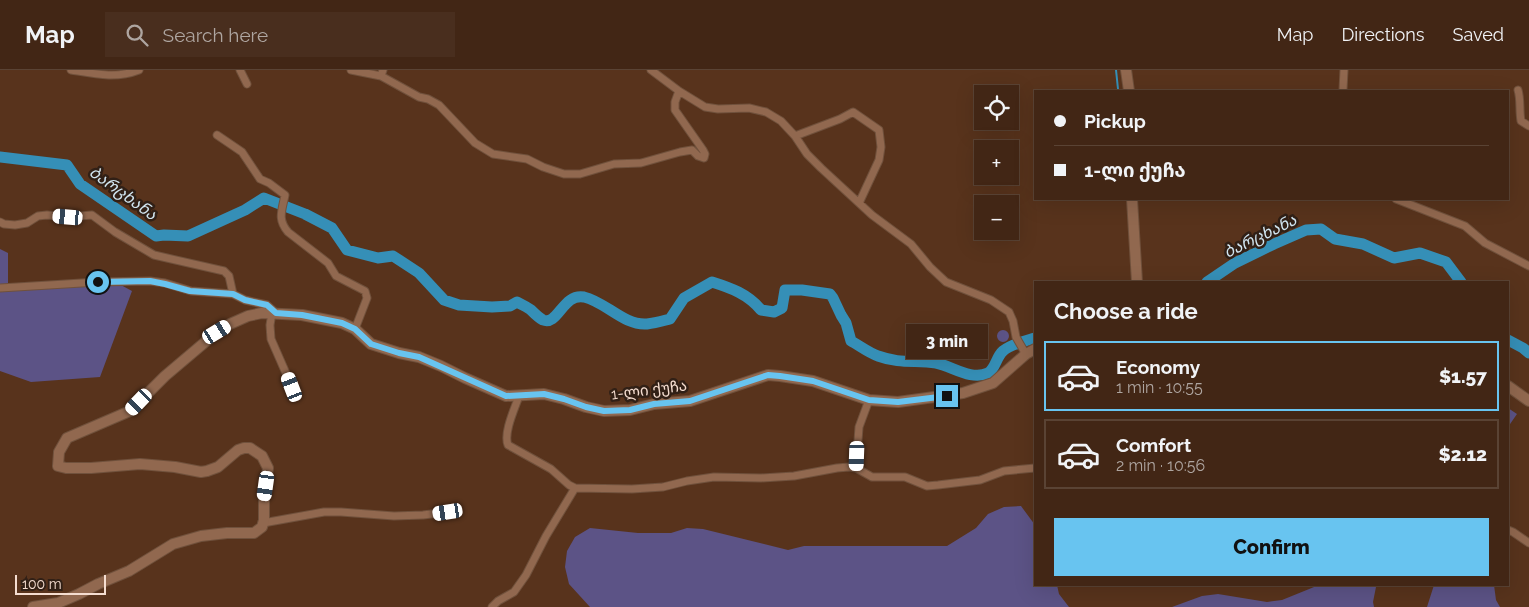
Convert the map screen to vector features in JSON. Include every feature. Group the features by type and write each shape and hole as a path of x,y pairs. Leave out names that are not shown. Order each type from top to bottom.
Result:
{"street":[{"path":"71,70 103,75 126,75 139,70"},
{"path":"240,70 247,84"},
{"path":"351,70 382,73 419,97 439,105 475,143 493,154 527,159 542,167 564,174 580,174 614,164 641,163 692,150 698,156 704,158 703,150 675,110 675,102 680,91"},
{"path":"651,70 706,107 718,109 749,108 766,112 781,121 795,136 807,154 821,168 872,215 911,244 930,268 946,282 995,302 1009,312 1018,342 1028,351"},
{"path":"1126,70 1129,90"},
{"path":"1344,70 1344,90"},
{"path":"1518,90 1521,100 1521,121 1529,126"},
{"path":"795,136 854,112 879,130 879,160 859,203"},
{"path":"217,135 242,152 260,179 286,195 280,217 288,232 328,263 336,276 365,291 367,298 355,329"},
{"path":"1132,200 1137,281"},
{"path":"1399,200 1465,226 1485,243 1529,266"},
{"path":"0,222 15,225 27,223 38,216 68,217 92,215 115,232 154,255 224,271 230,276 233,294"},
{"path":"0,288 150,281 190,291 233,294 245,300 267,305 274,313 270,325 271,340 292,387"},
{"name":"1-ლი ქუჩა","path":"263,523 268,468 262,456 250,448 238,450 218,467 201,472 175,467 140,464 66,468 58,466 59,452 67,438 130,411 165,376 217,332 248,316 262,313 302,315 342,323 355,329 371,344 426,360 506,396 544,394 604,411 630,410 654,404 690,401 768,375 813,381 869,400 898,402 963,393 993,383 1028,351"},
{"path":"1509,387 1529,401"},
{"path":"519,396 507,432 506,441 508,445 551,469 574,488 632,489 663,487 714,476 761,478 794,476 837,468 856,468 872,478 905,477 927,486 980,480 1004,471 1034,468"},
{"path":"856,468 859,427 869,400"},
{"path":"492,607 498,600 514,592 526,575 574,488"},
{"path":"33,607 58,603 129,571 173,544 201,536 227,533 254,533 262,527 263,523 324,512 394,516 448,512"},
{"path":"1509,530 1529,543"}],"shaded area":[{"path":"0,249 8,253 8,284 0,285"},
{"path":"119,284 132,291 100,377 31,382 0,371 0,291"},
{"path":"1001,330 1005,330 1009,336 1005,342 1001,342 997,338 997,334"},
{"path":"960,335 981,343 975,359 954,351"},
{"path":"1509,409 1517,414 1509,426"},
{"path":"1021,506 1034,524 1034,586 1057,586 1059,594 1069,607 590,607 569,584 565,567 567,551 575,537 590,528 638,533 671,533 687,528 703,529 788,550 804,546 947,546 976,528 988,514 1004,507"},
{"path":"1317,586 1376,587 1374,607 1172,607 1202,596 1218,594 1267,602 1282,600"},
{"path":"1434,586 1494,586 1496,600 1500,607 1427,607"}],"waterway":[{"path":"1116,70 1118,89"},
{"name":"ბარცხანა","path":"0,157 67,165 80,184 156,236 188,236 245,210 264,198 305,214 332,228 347,250 378,258 393,256 419,273 444,300 459,305 492,307 510,306 517,302 538,317 548,321 571,300 577,297 584,297 623,318 639,324 658,322 670,319 684,298 712,282 745,296 761,310 774,312 782,308 785,290 802,290 830,294 846,323 851,341 868,351 893,360 936,363 968,374 982,375 988,373 1001,353 1006,349 1034,338"},
{"name":"ბარცხანა","path":"1208,281 1235,263 1274,244 1306,230 1321,229 1335,239 1363,244 1394,258 1420,253 1446,262 1460,281"},
{"name":"ბარცხანა","path":"1509,341 1529,353"}],"route":[{"path":"98,282 150,281 190,291 233,294 245,300 267,305 276,313 302,315 342,323 355,329 371,344 419,357 506,396 544,394 604,411 630,410 654,404 690,401 768,375 813,381 869,400 898,402 947,396"}]}
